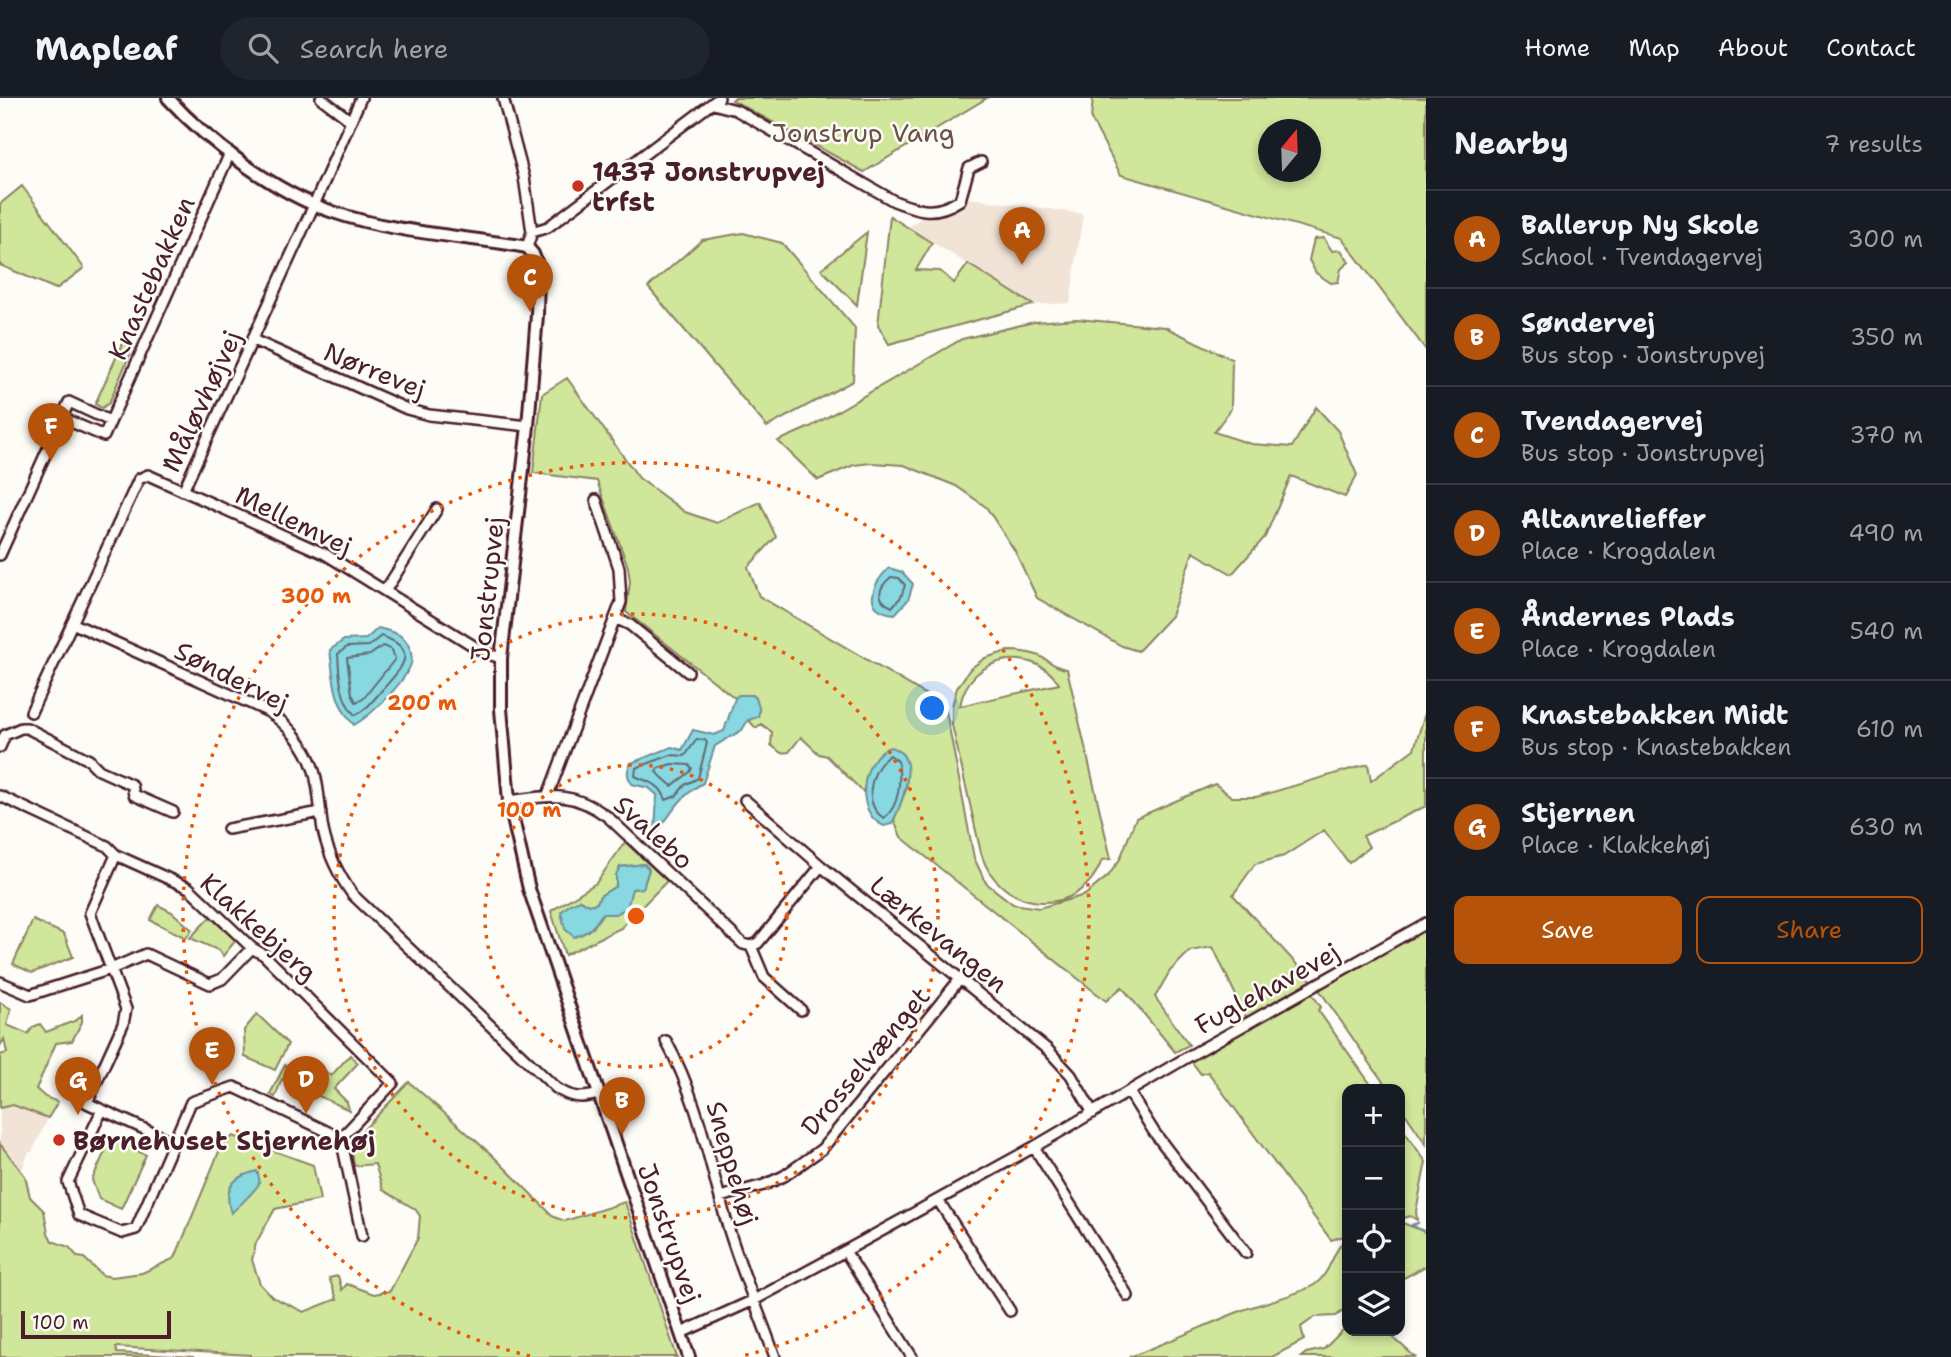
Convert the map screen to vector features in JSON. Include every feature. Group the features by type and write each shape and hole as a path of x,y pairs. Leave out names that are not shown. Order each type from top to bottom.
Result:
{"street":[{"path":"168,98 198,129 230,153 314,205 335,213 398,228 527,247 532,232 524,177 503,98"},
{"path":"321,98 351,121"},
{"name":"Måløvhøjvej","path":"31,712 139,479 148,475 183,491 361,98"},
{"path":"532,232 548,227 716,101 894,201 916,209 947,209 960,200 969,168 981,162"},
{"name":"Knastebakken","path":"110,421 230,153"},
{"name":"Jonstrupvej","path":"527,247 538,267 537,316 528,426 501,658 501,709 509,801 529,888 689,1357"},
{"name":"Nørrevej","path":"253,340 407,409 429,415 528,426"},
{"path":"0,555 69,402 110,421 104,436 62,418"},
{"name":"Mellemvej","path":"183,491 325,554 485,653 501,658"},
{"path":"548,795 617,619 621,602 620,568 596,500"},
{"path":"385,591 436,509"},
{"path":"617,619 630,625 688,672"},
{"name":"Søndervej","path":"72,624 274,715 285,723 306,750 318,784 327,846 344,883 353,895 556,1088 569,1096 583,1098 599,1094"},
{"path":"0,747 5,735 27,728 89,760 99,770 132,785 134,795 173,812"},
{"name":"Svalebo","path":"509,801 548,795 578,799 608,817 743,944 751,946 764,977 801,1010"},
{"name":"Klakkebjerg","path":"0,796 107,846 116,855 189,888 264,956 393,1083 341,1138"},
{"name":"Lærkevangen","path":"744,800 1061,1063 1093,1113"},
{"path":"228,829 321,812"},
{"path":"116,855 90,913 126,1009 123,1024 87,1103 173,1142"},
{"path":"751,946 758,943 821,866"},
{"name":"Fuglehavevej","path":"681,1333 754,1300 938,1200 1426,923"},
{"path":"0,982 30,995 111,969 146,954 210,984 222,979 253,948"},
{"name":"Drosselvænget","path":"720,1197 784,1176 822,1149 960,979"},
{"name":"Sneppehøj","path":"666,1041 682,1071 697,1109 720,1197 754,1300"},
{"path":"102,1110 68,1182 79,1215 122,1233 136,1229 191,1102 234,1087 341,1138 362,1236"},
{"path":"1129,1092 1154,1132 1246,1253"},
{"path":"1034,1147 1128,1296"},
{"path":"938,1200 1010,1311"},
{"path":"845,1251 912,1357"},
{"path":"754,1300 775,1357"}],"shaded area":[{"path":"969,198 1083,214 1070,303 1033,305 908,227 925,216 950,210"},
{"path":"12,1105 48,1118 32,1152 29,1152 22,1169 19,1170 0,1144 0,1108"}],"green space":[{"name":"Jonstrup Vang","path":"987,98 864,172 732,100"},
{"path":"1093,98 1426,98 1426,350 1342,238 1121,175 1091,119"},
{"path":"22,186 84,268 56,289 0,265 0,204"},
{"path":"890,216 932,243 916,270 940,271 954,283 968,264 1033,305 889,344 878,325"},
{"path":"867,232 857,305 821,269"},
{"path":"743,233 782,243 855,328 853,381 767,427 648,287 702,240"},
{"path":"1324,238 1332,251 1341,250 1349,262 1341,269 1338,282 1331,283 1316,273 1309,260 1314,239"},
{"path":"1077,319 1165,327 1232,359 1231,409 1214,432 1251,444 1292,447 1316,407 1338,431 1357,475 1345,497 1291,476 1265,537 1232,574 1193,552 1171,616 1138,651 1122,646 1037,598 1015,551 986,507 956,486 904,465 871,463 854,465 818,480 778,441 810,427 962,339 1034,322"},
{"path":"124,340 134,345 109,403 102,408 95,404"},
{"path":"567,378 639,478 685,512 717,523 760,502 776,537 748,567 759,596 945,706 974,858 986,883 1013,904 1039,908 1085,895 1108,876 1120,859 1136,818 1215,784 1232,797 1256,797 1368,764 1371,781 1414,749 1426,710 1426,806 1363,836 1369,847 1349,863 1324,830 1284,856 1255,864 1233,895 1313,982 1247,1019 1213,947 1190,951 1170,971 1155,997 1189,1045 1175,1052 1122,987 1106,1001 901,837 894,820 907,787 904,757 882,751 873,763 863,792 827,756 819,754 801,737 789,752 781,753 771,745 772,732 761,724 756,728 748,720 756,699 752,695 739,695 735,698 626,612 630,582 628,567 597,481 533,473 542,394"},
{"path":"1008,651 1022,652 1037,655 1067,669 1111,859 1102,860 1091,880 1076,893 1059,900 1040,902 1021,898 1004,888 990,873 981,853 952,725 952,706 957,688 970,669 985,658","holes":["1015,660 1037,664 1049,672 1059,684 960,706 966,689 976,675 990,665"]},
{"path":"625,842 667,881 621,928 565,955 551,911 596,883","holes":["644,864 649,869 643,888 632,889 616,914 602,914 593,928 580,900 589,905 597,903 600,896 616,886 620,867"]},
{"path":"158,905 172,912 192,930 186,938 150,920"},
{"path":"210,917 236,940 223,956 220,951 190,938"},
{"path":"33,920 64,934 73,957 32,973 13,964"},
{"path":"1426,927 1426,1144 1405,1113 1405,1084 1385,1084 1318,988"},
{"path":"1310,991 1321,1007 1318,1010 1370,1084 1342,1084 1342,1237 1331,1240 1208,1072 1201,1074 1191,1061"},
{"path":"0,1002 11,1009 7,1025 28,1034 33,1027 40,1024 46,1032 77,1020 82,1015 82,1022 72,1041 56,1043 36,1089 45,1097 58,1102 48,1118 13,1105 0,1108 0,1055 7,1053 4,1039 0,1046"},
{"path":"257,1014 288,1044 275,1070 245,1057 244,1030"},
{"path":"350,1055 358,1063 334,1089 347,1102 349,1110 282,1079 275,1097 270,1094 285,1065 316,1079 321,1068 331,1076"},
{"path":"409,1082 491,1154 554,1217 565,1221 625,1202 677,1357 250,1357 116,1347 117,1353 194,1357 0,1357 0,1144 25,1176 30,1197 44,1211 52,1241 69,1247 102,1275 112,1277 142,1273 175,1258 220,1149 233,1136 313,1165 320,1200 275,1209 256,1243 252,1260 260,1284 272,1297 304,1312 337,1299 329,1278 338,1276 342,1290 347,1284 374,1294 390,1291 418,1238 420,1216 415,1209 383,1190 375,1164 354,1166 351,1143"},
{"path":"1405,1132 1426,1162 1416,1211 1417,1220 1410,1216 1405,1218"},
{"path":"111,1138 146,1155 121,1209 99,1199 92,1180"},
{"path":"1405,1224 1426,1232 1426,1266 1405,1277"},
{"path":"1342,1242 1342,1312 1336,1316 1315,1317 1301,1327 1304,1340 1272,1357 1129,1357 1243,1310 1314,1285 1324,1275"},
{"path":"1342,1331 1342,1336 1392,1336 1415,1357 1301,1357 1306,1353 1324,1349"}],"water":[{"path":"889,568 902,572 913,584 908,600 895,614 877,608 873,596 878,582"},
{"path":"378,628 398,634 405,641 412,657 411,664 387,698 354,725 338,699 330,650 344,640 366,639"},
{"path":"739,695 754,697 759,708 758,717 748,720 742,730 715,746 703,783 682,799 657,833 655,832 657,795 649,788 632,784 628,774 631,763 672,747 682,750 693,730 714,735 724,731 735,698"},
{"path":"890,747 900,752 906,760 908,770 904,793 892,824 884,826 874,819 868,810 864,785 872,762"},
{"path":"644,864 649,869 643,888 632,889 627,908 616,914 602,914 590,929 574,937 565,929 561,912 570,904 580,900 589,905 597,903 600,896 616,886 616,875 620,867"},
{"path":"257,1171 258,1185 231,1213 228,1197 232,1185 241,1177"}],"waterway":[{"path":"1418,1223 1412,1225 1426,1233"}],"place":[{"name":"1437 Jonstrupvej trfst","path":"578,186"},
{"name":"Ballerup Ny Skole","path":"1022,265"},
{"name":"Tvendagervej","path":"530,312"},
{"name":"Knastebakken Midt","path":"51,461"},
{"name":"Åndernes Plads","path":"212,1085"},
{"name":"Altanrelieffer","path":"306,1114"},
{"name":"Stjernen","path":"78,1115"},
{"name":"Søndervej","path":"622,1135"},
{"name":"Børnehuset Stjernehøj","path":"59,1140"}]}
